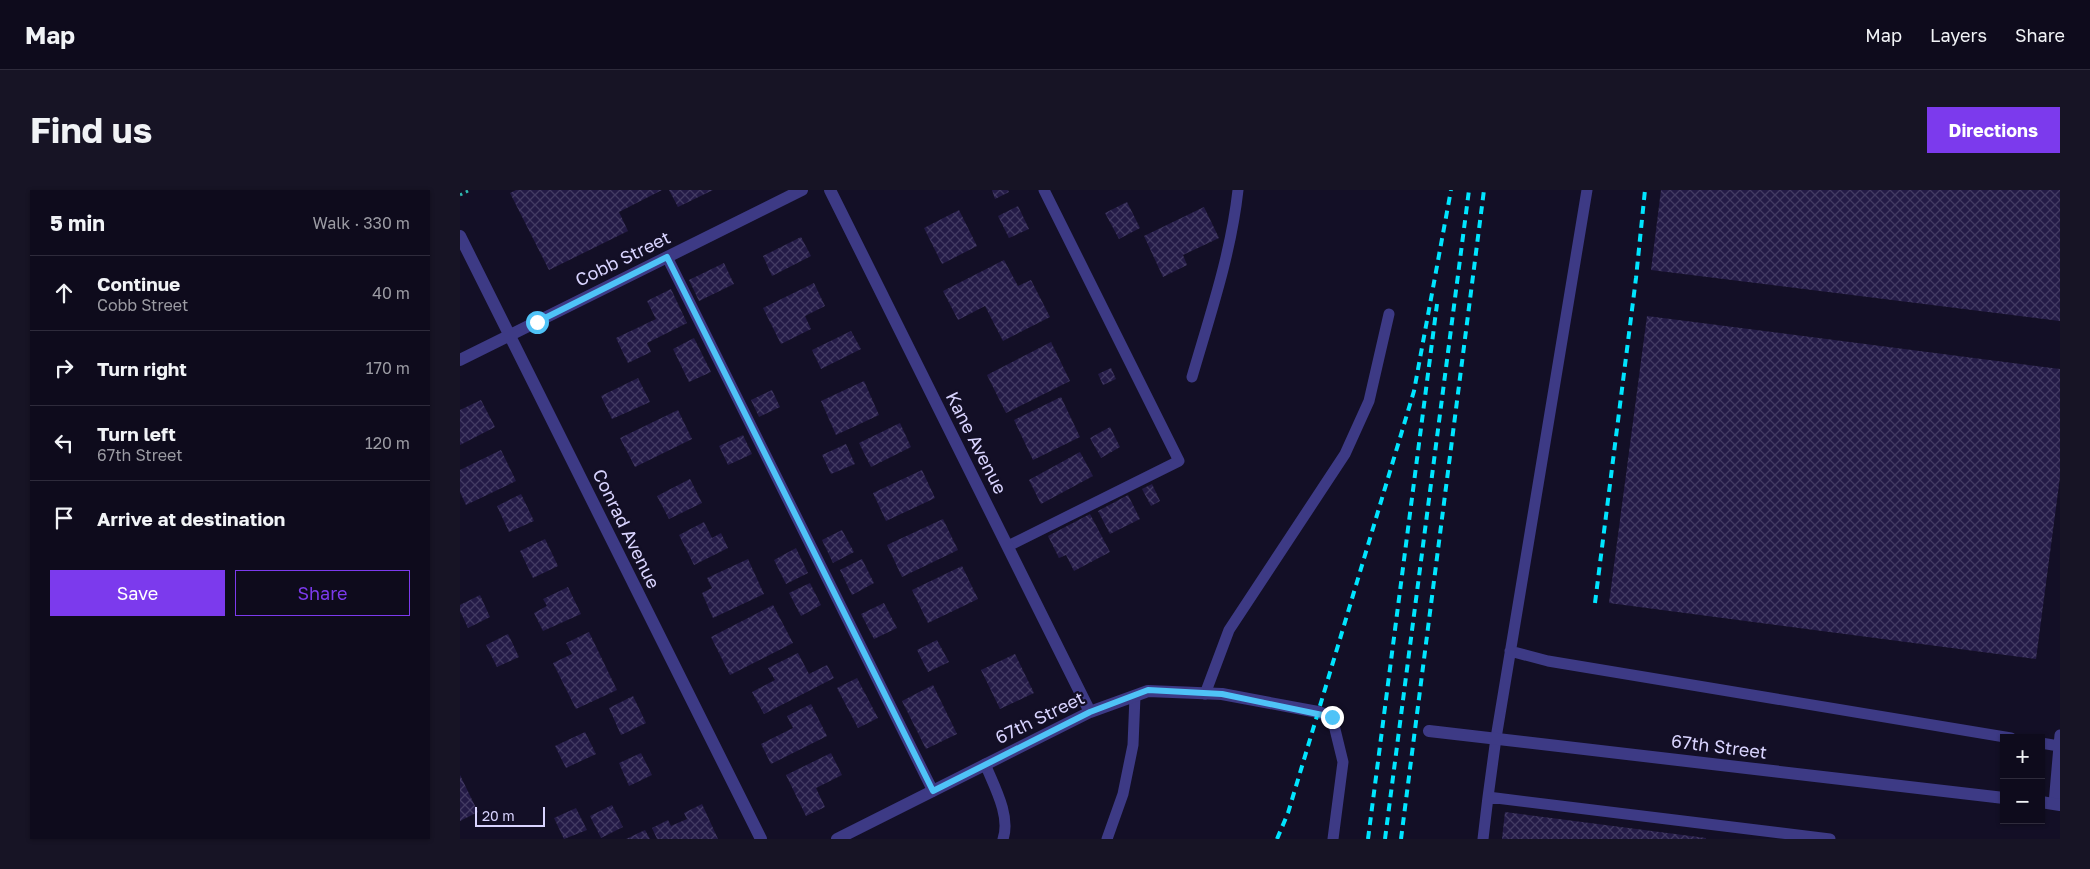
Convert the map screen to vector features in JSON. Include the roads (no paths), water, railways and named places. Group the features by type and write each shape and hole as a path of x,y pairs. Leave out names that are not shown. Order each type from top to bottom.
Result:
{"street":[{"name":"Cobb Street","path":"460,360 802,190"},
{"name":"Kane Avenue","path":"830,190 1090,712"},
{"name":"Conrad Avenue","path":"460,236 761,839"},
{"name":"67th Street","path":"837,839 1090,712 1148,690 1222,694 1332,717"},
{"name":"67th Street","path":"1429,731 2000,798"}],"lane":[{"path":"1008,546 1179,460 1044,190"},
{"path":"1192,376 1222,273 1235,218 1238,190"},
{"path":"1483,839 1496,738 1587,190"},
{"path":"667,257 933,791"},
{"path":"1204,694 1229,630 1345,454 1368,401 1389,314"},
{"path":"1510,651 1548,660 2000,736"},
{"path":"1107,839 1123,794 1133,745 1135,696"},
{"path":"1332,717 1343,762 1333,839"},
{"path":"2052,804 2060,735"},
{"path":"2045,744 2059,746"},
{"path":"985,764 1000,799 1006,832 1003,839"},
{"path":"1488,797 1830,839"}],"railway":[{"path":"1277,839 1288,813 1414,391 1451,190"},
{"path":"1385,839 1469,190"},
{"path":"1401,839 1484,190"},
{"path":"1595,603 1636,278 1645,190"},
{"path":"1368,839 1437,304"}]}
